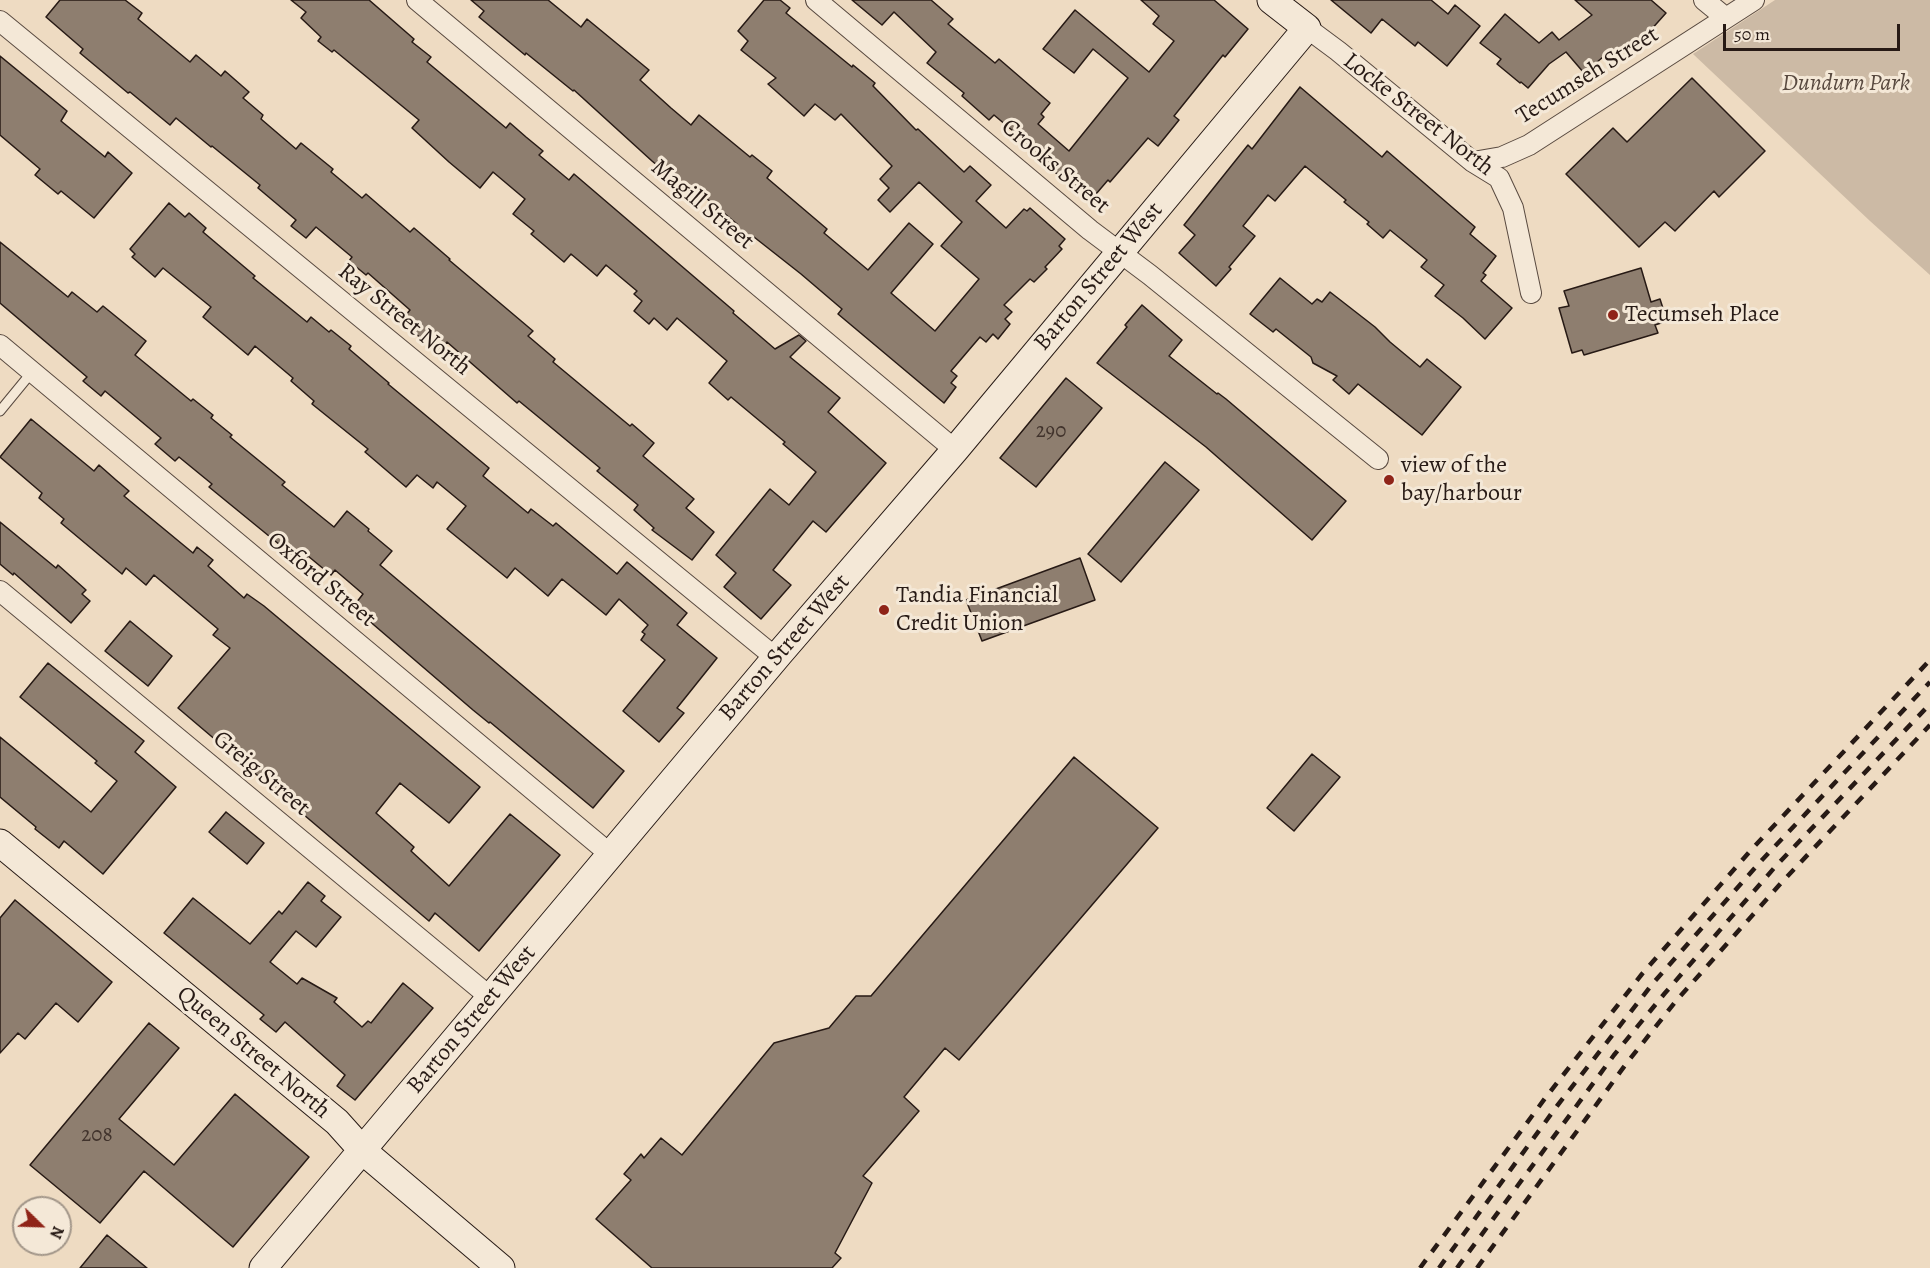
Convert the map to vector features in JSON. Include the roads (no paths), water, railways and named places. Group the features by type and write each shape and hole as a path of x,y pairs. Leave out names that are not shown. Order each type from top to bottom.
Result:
{"street":[{"name":"Magill Street","path":"417,0 956,450"},
{"name":"Crooks Street","path":"816,0 1090,230 1150,275 1378,459"},
{"name":"Locke Street North","path":"1271,0 1338,51 1473,162 1499,178 1514,208 1531,294"},
{"path":"1704,0 1726,18"},
{"name":"Tecumseh Street","path":"1473,162 1502,157 1529,145 1754,0"},
{"name":"Ray Street North","path":"0,21 776,658"},
{"name":"Barton Street West","path":"263,1268 776,658 956,450 1307,28"},
{"name":"Oxford Street","path":"0,345 610,854"},
{"name":"Greig Street","path":"0,591 490,997"},
{"name":"Queen Street North","path":"0,843 337,1122 363,1151 501,1268"}],"lane":[{"path":"0,412 32,372"}],"railway":[{"path":"1420,1268 1546,1097 1642,974 1751,850 1930,660"},
{"path":"1439,1268 1557,1106 1654,982 1762,860 1930,682"},
{"path":"1457,1268 1614,1055 1665,993 1775,867 1930,704"},
{"path":"1477,1268 1626,1064 1676,1001 1782,882 1930,725"}],"place":[{"name":"Tecumseh Place","path":"1613,315"},
{"name":"view of the bay/harbour","path":"1389,480"},
{"name":"Tandia Financial Credit Union","path":"884,610"}],"park label":[{"name":"Dundurn Park","path":"1846,84"}]}
